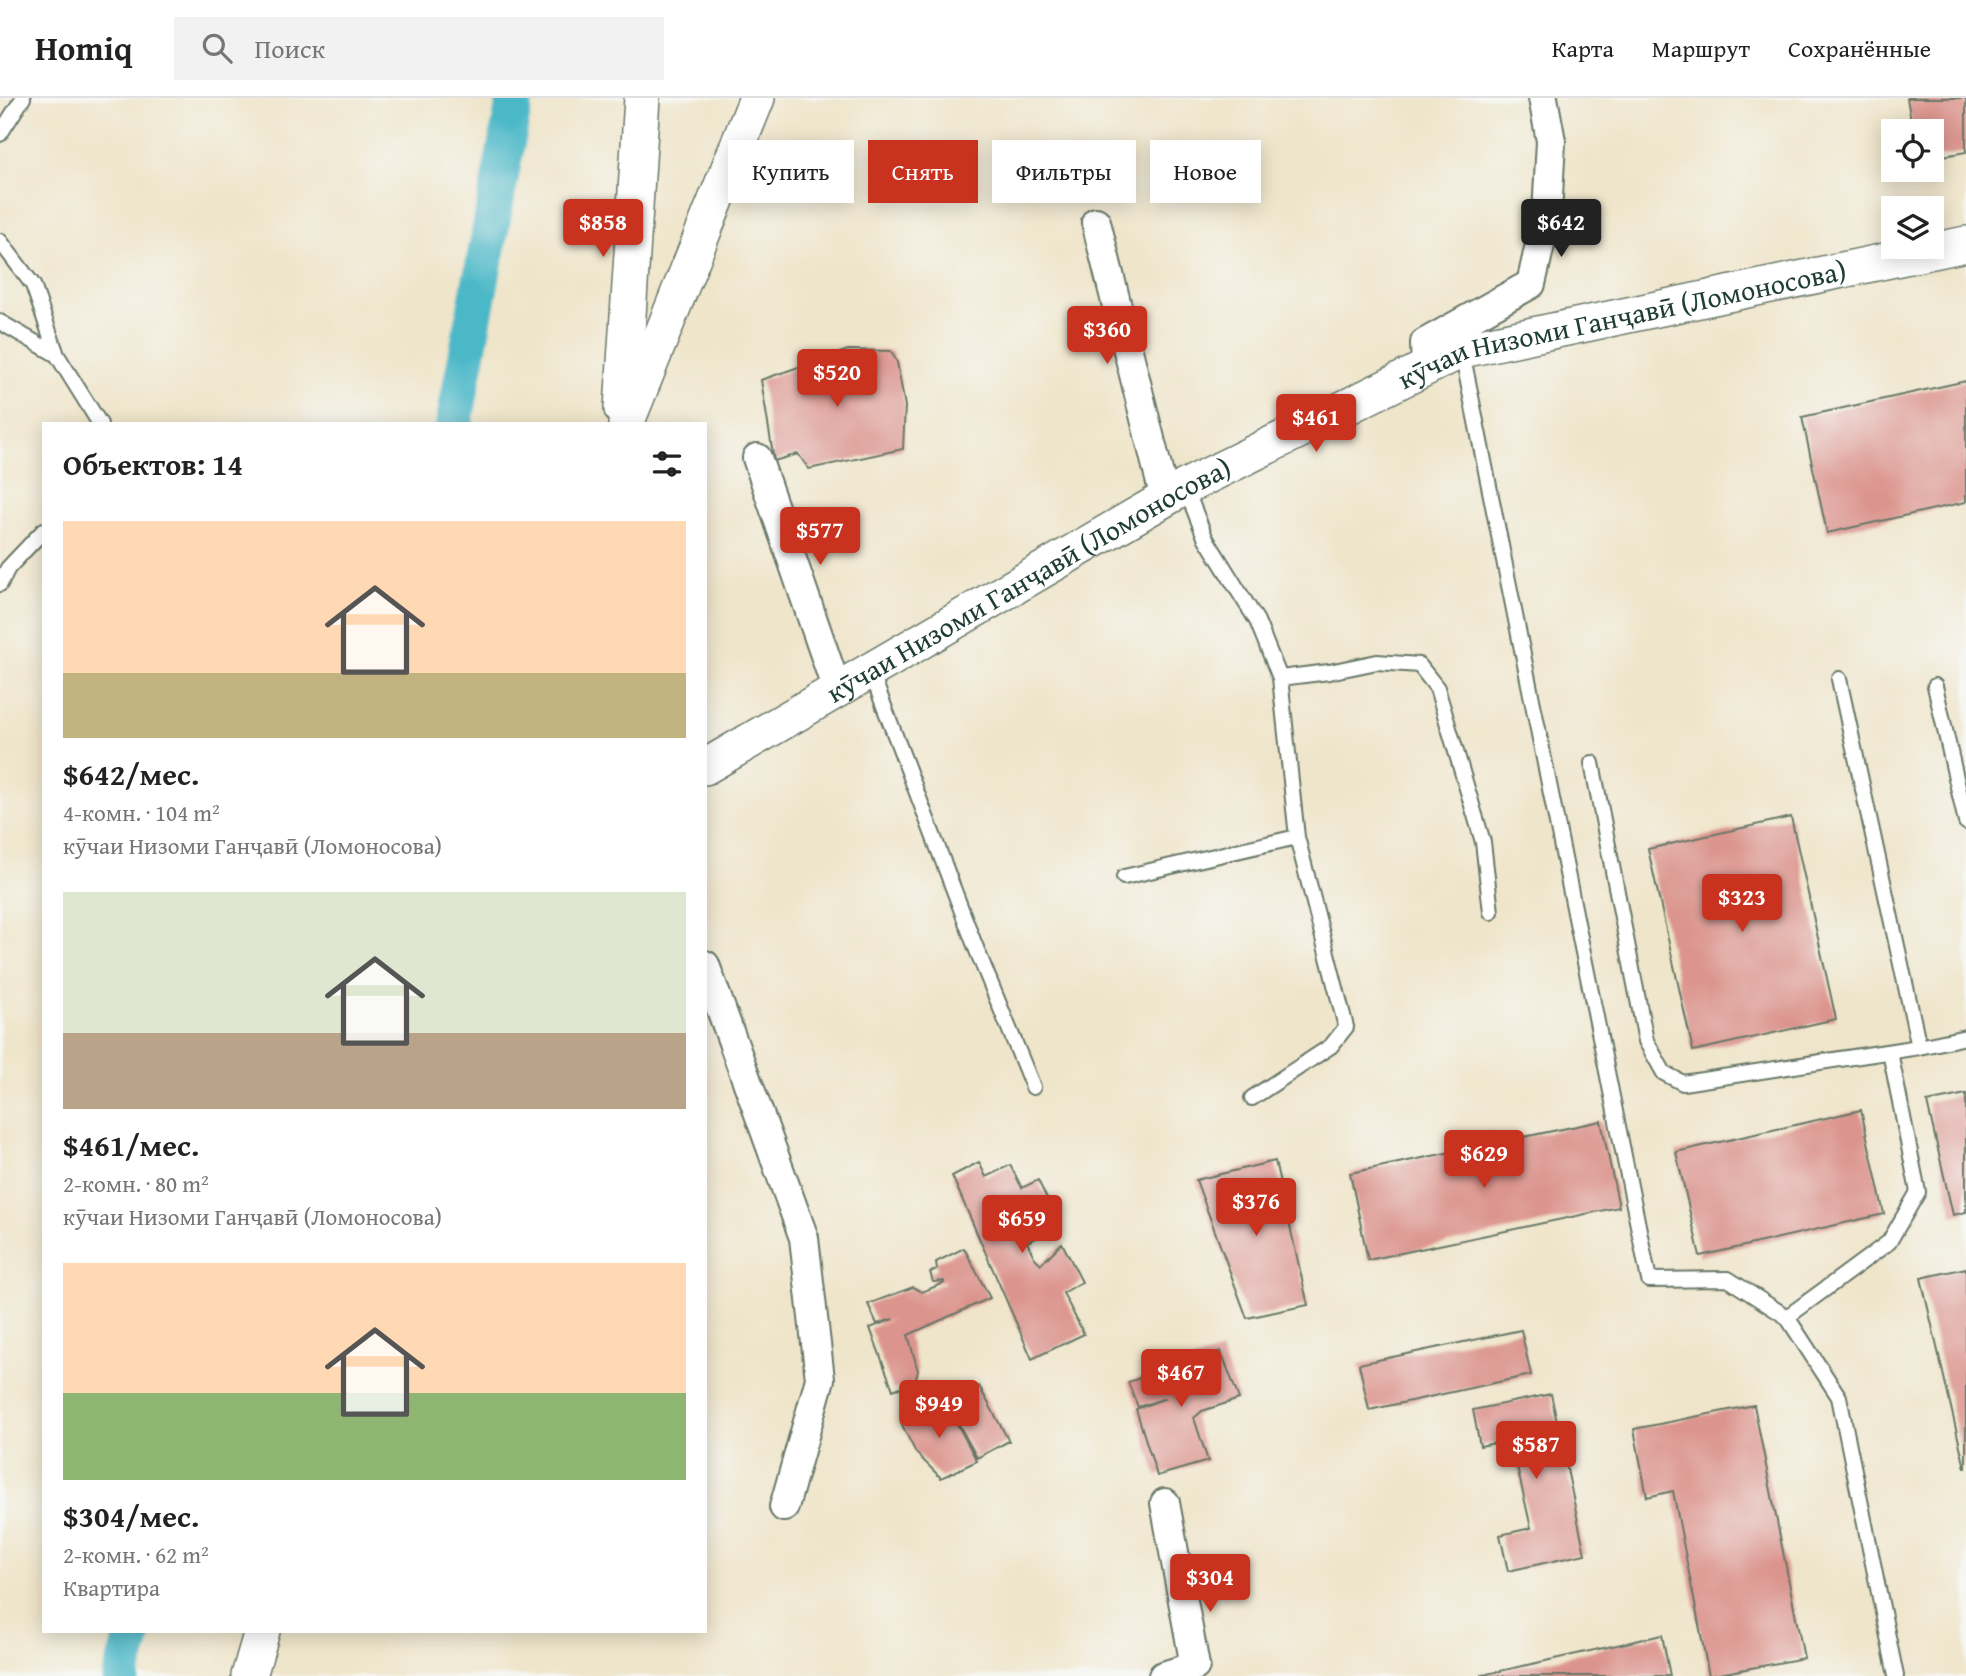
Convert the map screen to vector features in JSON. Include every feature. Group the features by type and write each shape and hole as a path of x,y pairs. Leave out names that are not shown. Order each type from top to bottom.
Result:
{"street":[{"path":"621,422 642,98"},
{"path":"627,422 757,98"},
{"path":"1426,368 1425,343 1531,284 1548,202 1552,141 1543,98"},
{"path":"1096,222 1175,493"},
{"name":"кӯчаи Низоми Ганҷавӣ (Ломоносова)","path":"707,766 1175,493 1462,350 1966,244"},
{"path":"758,458 837,690"},
{"path":"707,971 804,1238 820,1379 784,1507"},
{"path":"1163,1676 1195,1666 1165,1503"},
{"path":"249,1676 261,1633"}],"lane":[{"path":"0,134 23,98"},
{"path":"0,241 33,285 57,355 99,422"},
{"path":"0,322 57,355"},
{"path":"1462,350 1649,1280 1728,1279 1787,1317 1839,1397 1896,1676"},
{"path":"1175,493 1258,621 1280,678 1297,837 1346,1027 1331,1046 1252,1098"},
{"path":"0,584 8,568 42,532"},
{"path":"1280,678 1377,662 1419,665 1437,688 1483,842 1491,912"},
{"path":"871,670 974,943 1033,1087"},
{"path":"1839,679 1919,1047"},
{"path":"1936,686 1966,822"},
{"path":"1592,763 1646,1041 1664,1073 1683,1083 1890,1052 1966,1037"},
{"path":"1124,877 1297,837"},
{"path":"1787,1317 1889,1242 1918,1192 1890,1052"}],"building":[{"path":"1907,98 1966,98 1966,152 1944,156 1944,119 1911,119"},
{"path":"848,350 891,351 897,362 905,406 903,449 809,469 798,454 774,461 761,380"},
{"path":"1966,381 1966,502 1827,533 1802,417"},
{"path":"1791,817 1836,1019 1693,1051 1648,849"},
{"path":"1966,1094 1966,1212 1953,1215 1927,1102"},
{"path":"1861,1110 1884,1214 1700,1256 1676,1152"},
{"path":"1601,1121 1619,1207 1368,1260 1350,1173"},
{"path":"1275,1161 1308,1305 1247,1318 1196,1180"},
{"path":"979,1162 986,1177 1010,1165 1022,1188 1038,1180 1056,1218 1033,1228 1038,1237 1027,1242 1034,1257 1041,1264 1062,1243 1082,1282 1063,1293 1084,1334 1032,1359 952,1176"},
{"path":"964,1248 990,1298 908,1335 918,1371 915,1382 893,1390 870,1328 893,1319 877,1324 868,1304 913,1287 922,1292 944,1283 933,1282 930,1272 937,1269 936,1262"},
{"path":"1966,1268 1966,1468 1965,1468 1921,1278"},
{"path":"1521,1330 1531,1375 1369,1410 1359,1364"},
{"path":"1221,1351 1239,1399 1202,1411 1194,1418 1208,1461 1157,1476 1136,1409 1166,1398 1138,1407 1128,1382"},
{"path":"979,1386 1009,1441 977,1458 947,1403"},
{"path":"1551,1394 1585,1554 1508,1571 1500,1535 1531,1528 1511,1440 1480,1446 1473,1410"},
{"path":"945,1401 977,1461 941,1478 916,1453 901,1423"},
{"path":"1754,1405 1804,1658 1709,1676 1673,1491 1647,1497 1634,1429"},
{"path":"1662,1635 1670,1676 1482,1676 1482,1675"}],"waterway":[{"path":"454,422 515,98"},
{"path":"121,1676 133,1633"}]}
